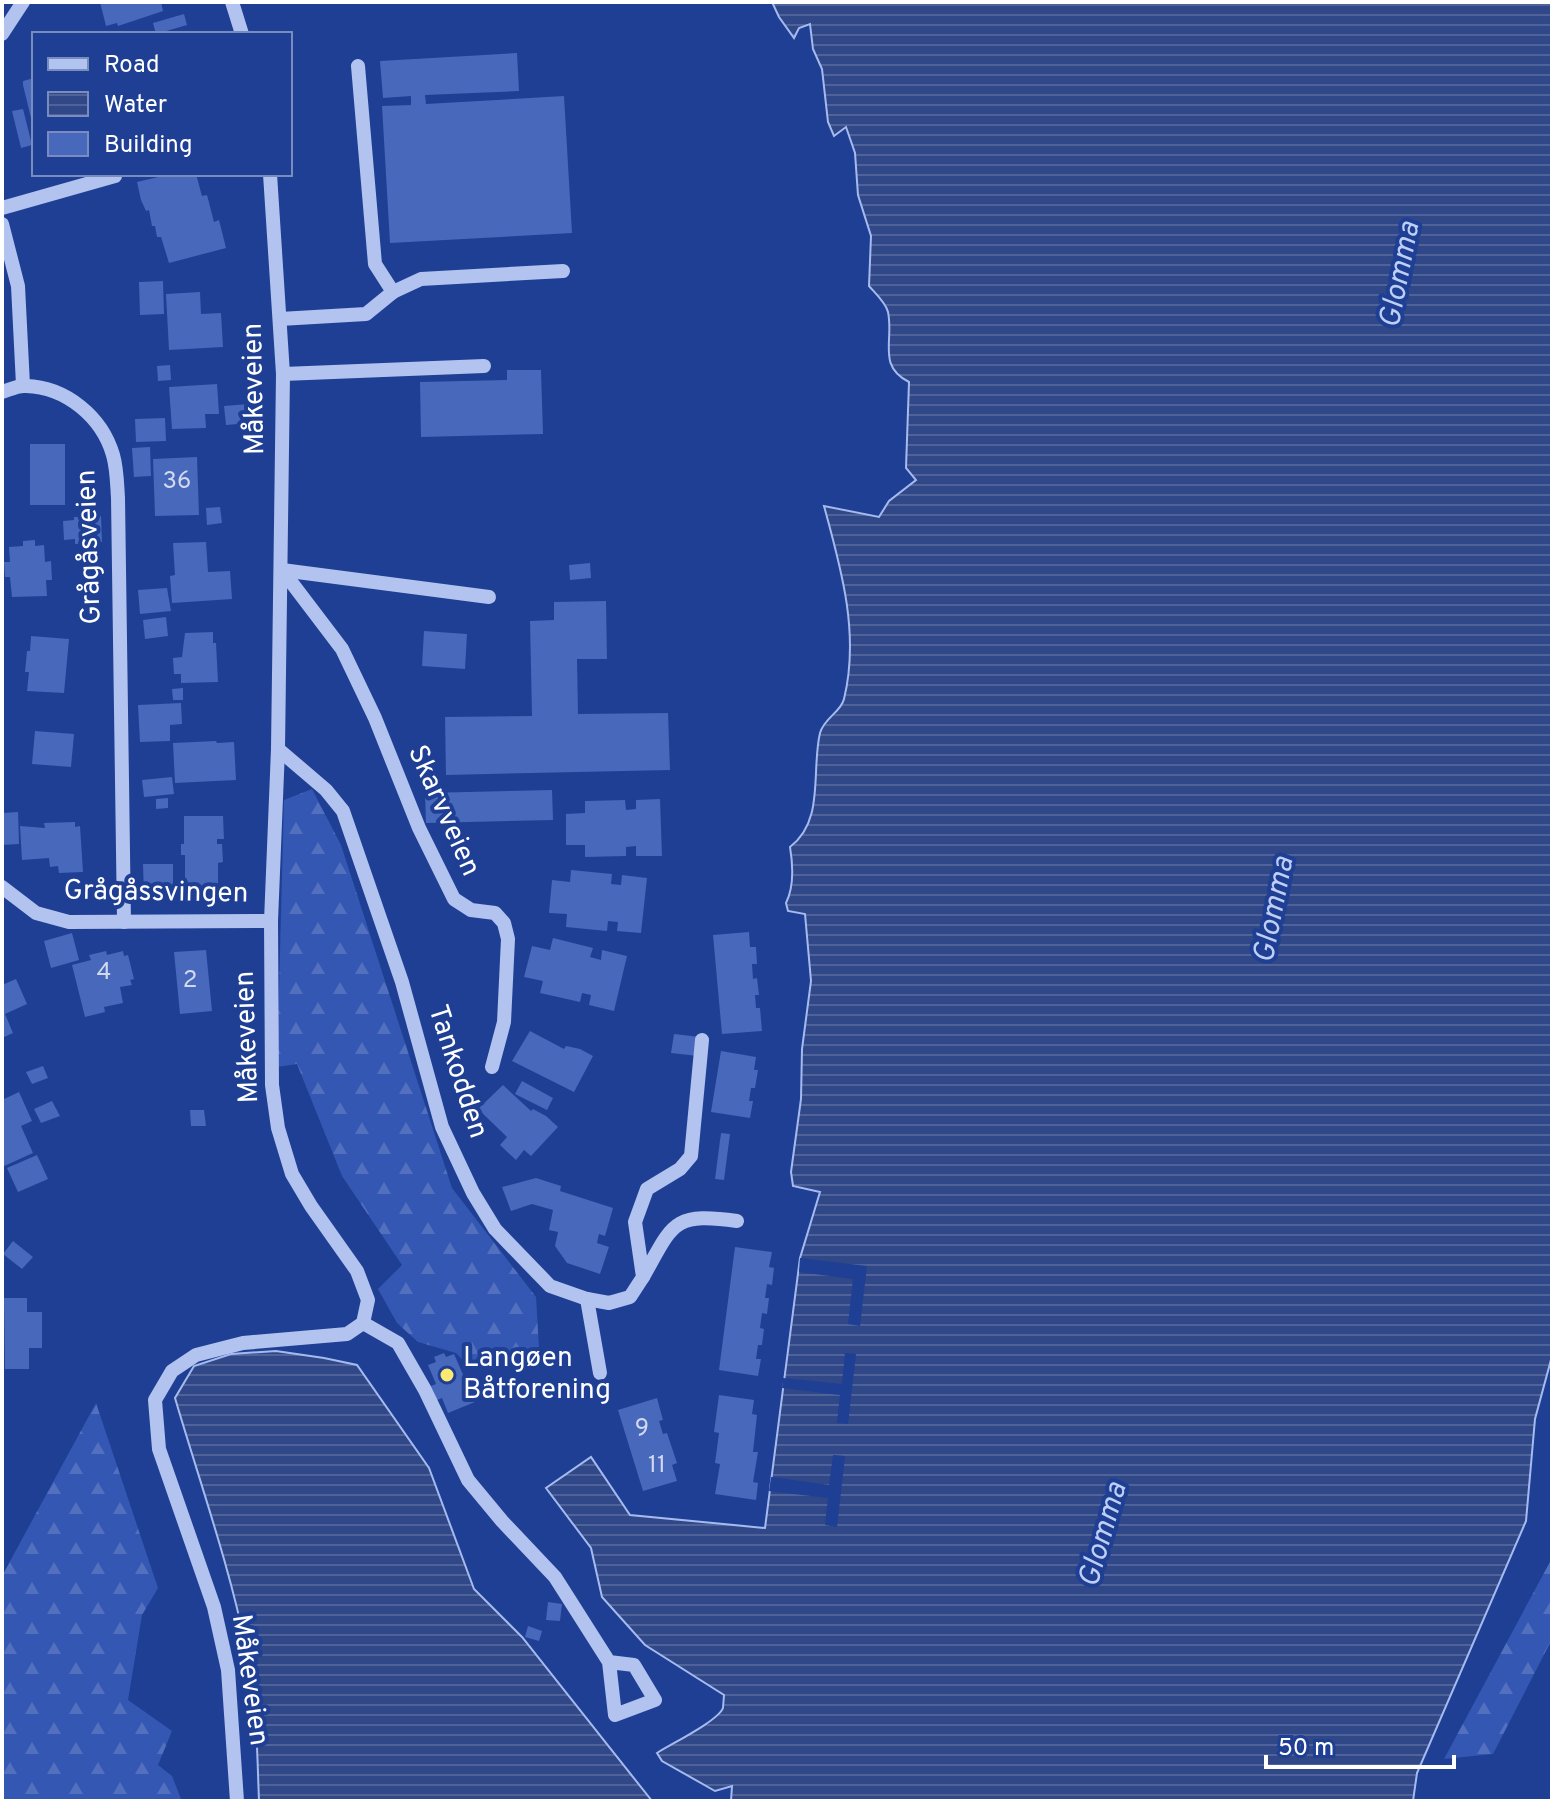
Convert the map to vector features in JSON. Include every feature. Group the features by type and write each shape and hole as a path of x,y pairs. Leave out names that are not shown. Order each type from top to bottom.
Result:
{"street":[{"path":"2,34 23,2"},
{"path":"232,2 241,32"},
{"path":"358,66 375,264 393,292"},
{"path":"2,208 115,176"},
{"name":"Måkeveien","path":"237,1801 228,1670 214,1607 159,1449 155,1400 172,1371 196,1355 243,1343 347,1334 363,1323 368,1300 357,1271 292,1174 278,1128 272,1085 271,921 282,570 283,374 270,176"},
{"path":"2,224 18,286 23,385 2,392"},
{"path":"280,319 366,314 393,292 421,279 563,271"},
{"path":"283,374 484,366"},
{"name":"Grågåsveien","path":"23,385 49,390 80,406 98,424 106,438 116,471 124,922"},
{"path":"282,570 489,597"},
{"name":"Skarvveien","path":"282,570 342,649 375,718 419,828 454,899 471,910 495,913 504,923 508,939 504,1022 492,1067"},
{"name":"Tankodden","path":"278,749 326,790 343,811 402,982 442,1127 473,1193 495,1229 550,1286 587,1299 609,1303 630,1297 643,1277"},
{"name":"Grågåssvingen","path":"2,887 36,913 69,922 271,921"},
{"path":"643,1277 635,1222 647,1189 680,1169 691,1156 702,1040"},
{"path":"643,1277 666,1236 679,1223 702,1216 737,1221"},
{"path":"587,1299 600,1373"},
{"path":"363,1323 398,1343 425,1390 468,1480 555,1577 609,1662"}],"green space":[{"path":"312,789 341,845 452,1188 536,1297 540,1364 472,1370 456,1353 418,1342 397,1323 378,1289 402,1265 342,1176 297,1064 277,1067 284,800"},
{"path":"96,1403 158,1588 142,1615 128,1700 172,1731 158,1765 172,1776 181,1799 185,1801 2,1801 2,1576"},
{"path":"1552,1558 1552,1639 1493,1754 1444,1759"}],"water":[{"name":"Glomma","path":"772,2 1552,2 1552,1356 1535,1419 1526,1521 1417,1773 1413,1801 731,1801 732,1786 715,1791 662,1761 657,1753 713,1719 723,1708 724,1695 645,1645 602,1597 591,1548 546,1488 591,1457 630,1515 765,1528 800,1258 820,1192 793,1186 791,1172 811,981 805,914 788,911 786,903 792,876 790,847 808,823 815,794 820,733 842,704 848,675 850,650 846,601 824,506 879,517 889,501 916,480 906,468 909,382 893,368 889,352 888,312 869,286 871,236 858,195 855,153 846,127 834,136 828,122 822,69 813,49 810,24 799,28 794,38"},
{"path":"276,1351 357,1365 429,1468 474,1589 522,1637 652,1801 259,1801 255,1708 247,1653 223,1557 175,1398 194,1366 231,1354"}],"pier":[{"path":"800,1258 867,1266 860,1326 848,1324 853,1279 799,1272"},
{"path":"845,1353 856,1354 848,1424 837,1423 840,1395 782,1388 783,1378 842,1384"},
{"path":"833,1455 845,1456 837,1527 825,1525 828,1498 769,1491 771,1477 829,1485"}],"building":[{"path":"100,2 161,2 163,11 118,26 117,23 106,26"},
{"path":"184,14 187,25 155,32 153,23"},
{"path":"517,53 519,91 425,95 426,104 564,96 572,233 390,243 382,106 411,105 411,96 383,98 380,61"},
{"path":"32,79 32,122 23,85 23,81"},
{"path":"23,109 32,145 21,148 12,111"},
{"path":"162,176 197,176 202,196 207,195 214,222 219,220 226,248 169,263 161,237 157,237 155,226 152,226 149,210 146,211 141,200 137,182"},
{"path":"163,281 164,314 140,315 139,282"},
{"path":"200,292 201,314 221,313 223,347 169,350 166,294"},
{"path":"170,365 171,380 158,381 157,366"},
{"path":"507,370 541,370 543,434 421,437 420,382 507,380"},
{"path":"217,384 219,414 205,414 206,428 172,429 169,387"},
{"path":"249,404 251,423 226,425 224,406"},
{"path":"165,418 166,441 136,442 135,419"},
{"path":"30,444 65,444 65,505 30,505"},
{"path":"150,447 151,476 134,477 132,448"},
{"path":"197,457 199,515 155,516 153,459"},
{"path":"220,507 222,523 207,525 206,508"},
{"path":"101,516 102,542 75,544 75,539 64,540 63,521 74,520 74,517"},
{"path":"35,540 35,546 44,545 45,562 51,561 52,580 46,580 47,596 12,597 10,577 5,577 4,562 10,562 9,547 23,546 23,541"},
{"path":"206,542 208,572 230,571 232,599 172,603 170,576 175,575 173,543"},
{"path":"590,563 591,578 570,580 569,565"},
{"path":"167,588 171,611 140,614 138,590"},
{"path":"606,601 607,659 577,659 578,714 668,713 670,770 446,775 445,717 532,716 530,621 554,620 554,602"},
{"path":"166,617 168,636 145,639 143,620"},
{"path":"424,631 467,634 465,669 422,666"},
{"path":"213,632 218,682 181,683 181,674 174,674 173,658 182,657 185,633"},
{"path":"31,636 69,639 64,693 27,691 29,672 25,672"},
{"path":"183,688 183,700 173,700 172,689"},
{"path":"181,703 182,724 170,725 170,741 140,742 138,705"},
{"path":"35,731 74,734 71,767 32,764"},
{"path":"234,742 236,780 175,783 173,743"},
{"path":"172,777 174,794 144,797 142,780"},
{"path":"552,790 553,820 426,823 425,793"},
{"path":"168,798 168,808 156,809 156,799"},
{"path":"660,799 662,856 636,856 636,846 626,847 626,856 585,857 585,845 566,845 566,814 585,813 585,801 625,800 626,810 636,809 636,800"},
{"path":"18,812 19,844 2,845 2,813"},
{"path":"184,816 223,816 224,839 217,839 217,844 222,844 223,862 218,863 218,886 185,887 185,855 181,855"},
{"path":"75,822 75,827 80,826 83,872 59,873 58,866 50,867 49,858 22,860 20,826 45,828 44,823"},
{"path":"143,864 173,864 173,894 144,895"},
{"path":"571,870 612,874 611,884 621,885 622,875 647,878 641,933 617,931 618,922 608,921 607,931 566,927 567,914 549,913 552,880 570,882"},
{"path":"749,932 750,947 756,947 757,964 752,964 753,979 757,978 759,995 755,995 756,1008 760,1008 762,1031 722,1034 713,935"},
{"path":"72,933 79,960 51,968 44,941"},
{"path":"553,938 593,948 590,957 601,960 602,950 627,956 614,1011 589,1005 591,995 582,993 580,1002 540,993 543,981 524,977 532,946 550,950"},
{"path":"206,950 212,1011 180,1014 174,952"},
{"path":"106,951 107,955 123,951 124,956 128,955 134,979 130,980 132,985 120,987 123,1003 104,1007 105,1012 85,1017 72,965 91,960 89,955"},
{"path":"16,979 27,1004 5,1014 13,1033 2,1038 2,985"},
{"path":"530,1031 564,1049 566,1046 580,1049 593,1056 574,1092 512,1061"},
{"path":"674,1034 700,1037 698,1056 671,1053"},
{"path":"721,1051 756,1057 754,1070 758,1070 755,1088 751,1088 749,1101 753,1101 750,1118 711,1112"},
{"path":"43,1066 48,1078 32,1084 26,1072"},
{"path":"522,1081 553,1098 547,1110 515,1094"},
{"path":"503,1085 531,1111 533,1109 546,1116 558,1127 531,1156 524,1150 516,1160 500,1145 507,1137 478,1109"},
{"path":"19,1092 32,1121 21,1126 33,1153 2,1167 2,1100"},
{"path":"52,1101 60,1116 41,1123 34,1109"},
{"path":"190,1110 204,1110 206,1126 191,1126"},
{"path":"721,1133 730,1134 724,1180 715,1179"},
{"path":"37,1155 48,1179 18,1192 7,1168"},
{"path":"536,1178 561,1186 560,1191 613,1208 605,1236 599,1234 597,1243 609,1247 600,1274 567,1263 555,1246 558,1232 549,1230 553,1210 532,1204 511,1211 502,1187"},
{"path":"13,1241 33,1257 22,1269 3,1254"},
{"path":"735,1247 772,1252 769,1267 774,1268 772,1285 767,1284 767,1314 762,1313 762,1345 758,1345 756,1359 761,1359 758,1376 719,1370"},
{"path":"4,1298 27,1298 27,1312 42,1312 42,1348 29,1348 29,1369 5,1369"},
{"name":"Langøen Båtforening","path":"444,1353 446,1357 454,1354 475,1402 448,1413 442,1398 437,1400 431,1386 436,1384 428,1365 436,1362 434,1357"},
{"path":"719,1395 754,1400 752,1414 757,1415 753,1452 758,1452 753,1482 758,1483 756,1500 715,1494 720,1464 715,1463 719,1433 714,1432"},
{"path":"657,1398 663,1434 667,1433 677,1463 672,1465 677,1481 643,1491 618,1410"},
{"path":"548,1602 562,1604 560,1621 546,1620"},
{"path":"528,1626 542,1631 539,1641 525,1637"}],"place":[{"name":"Langøen Båtforening","path":"447,1375"}]}
